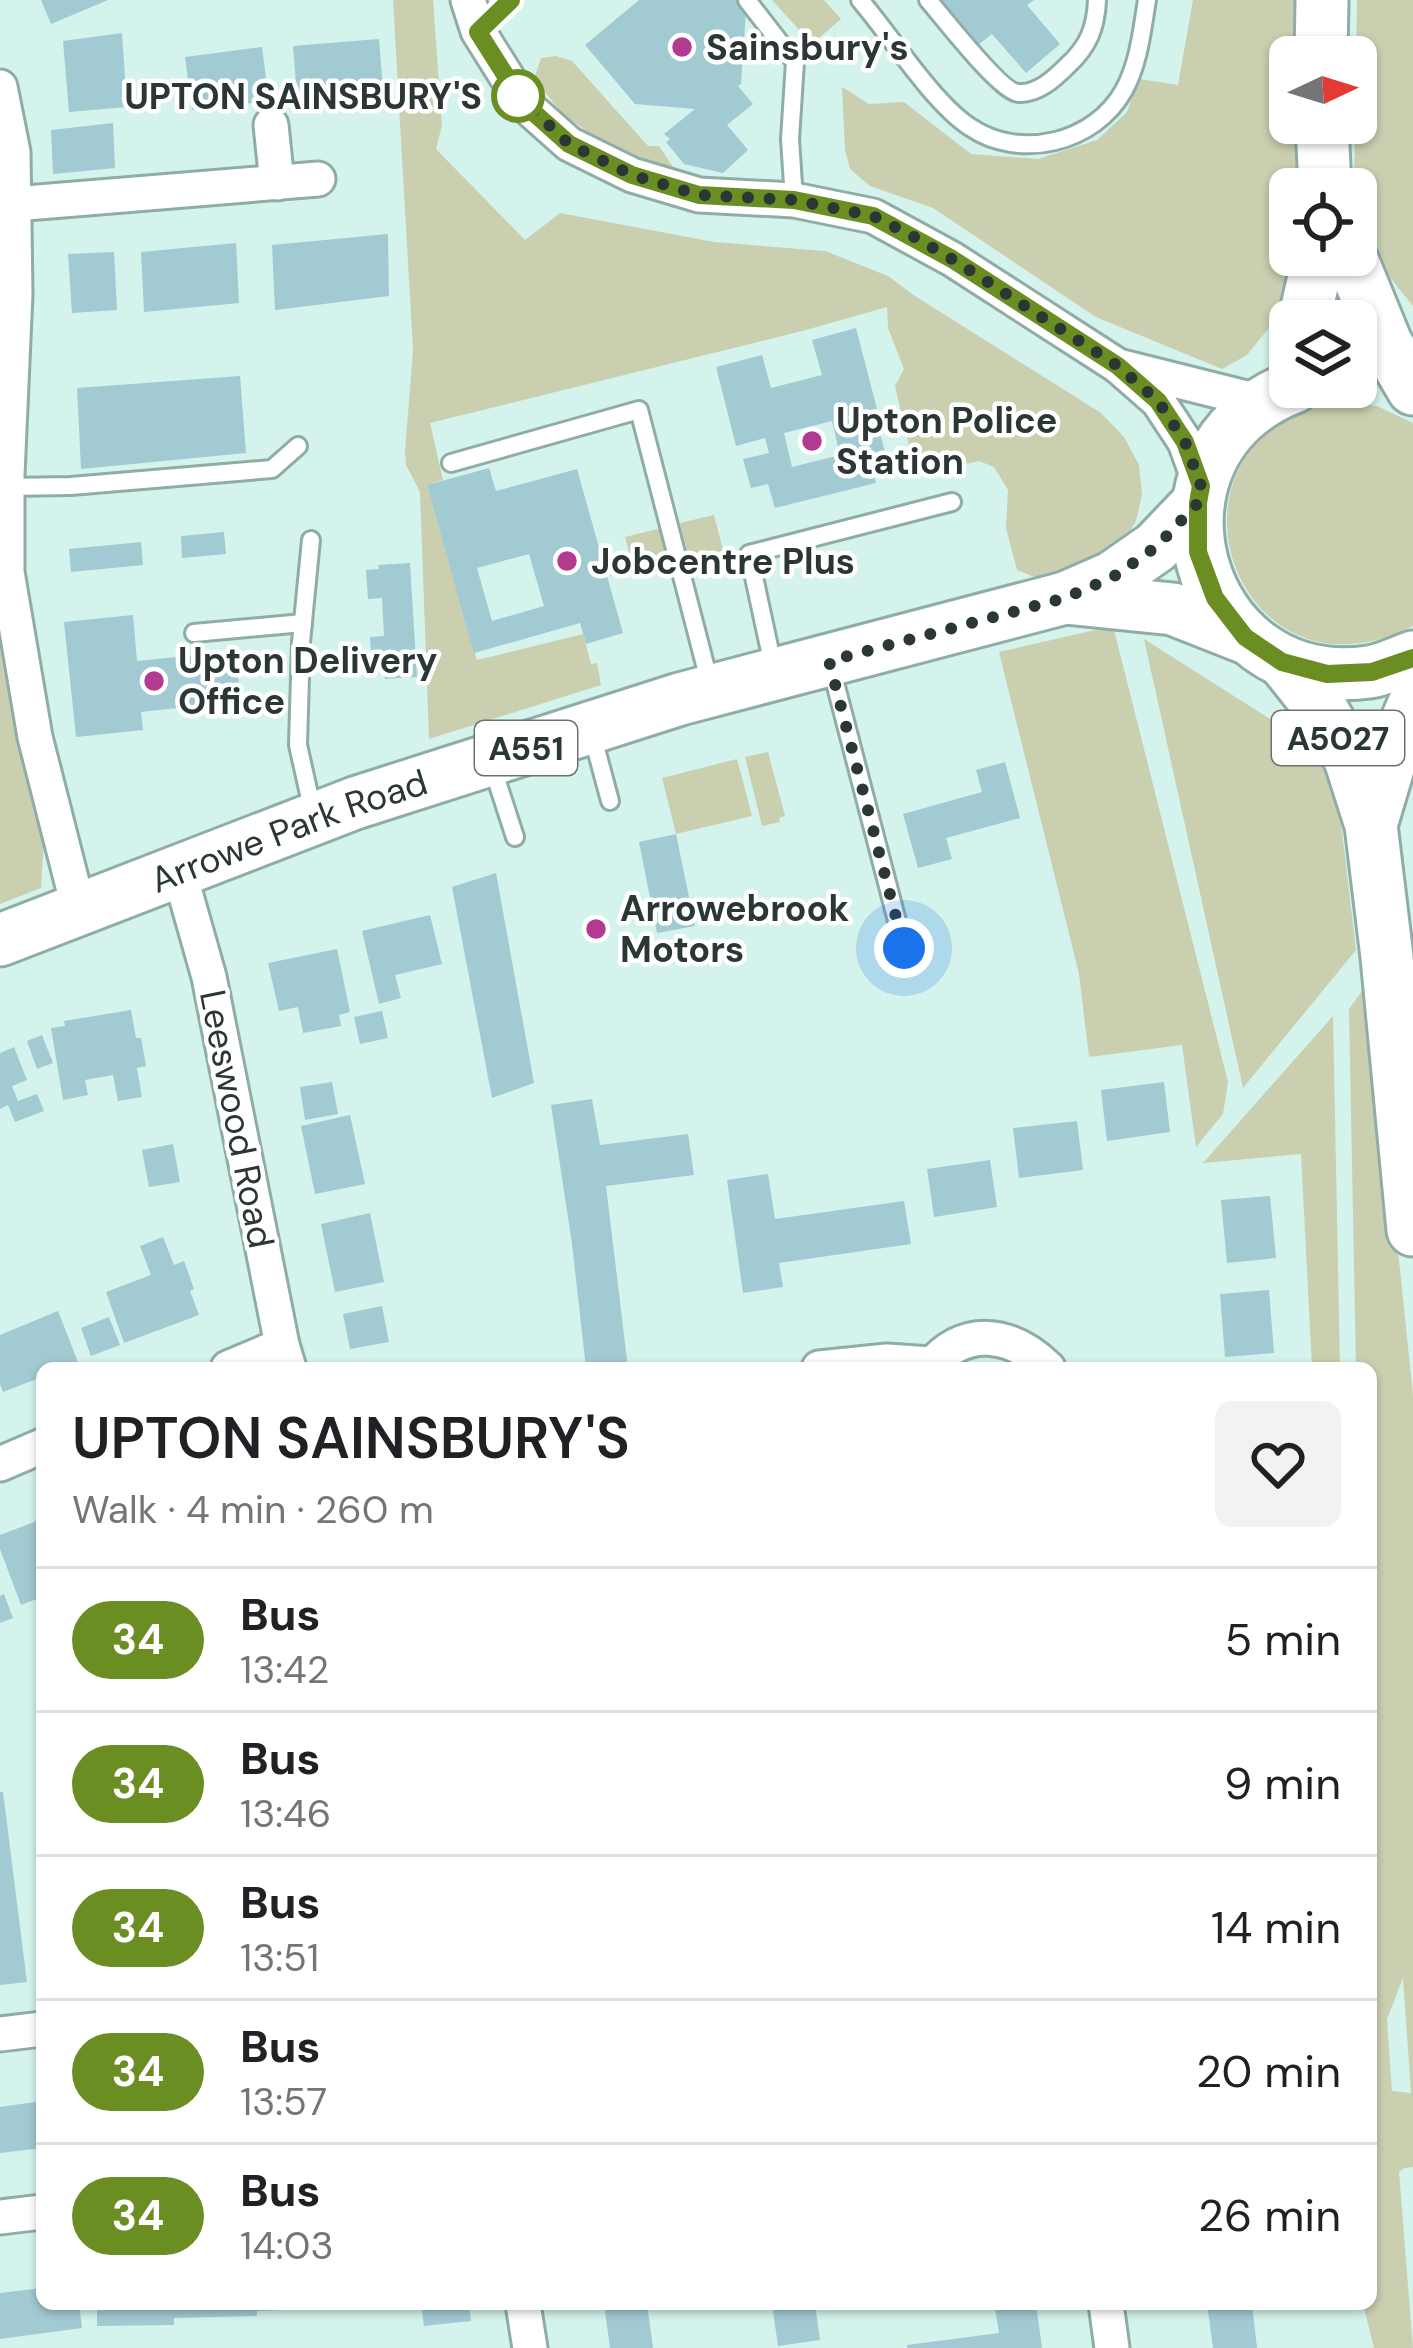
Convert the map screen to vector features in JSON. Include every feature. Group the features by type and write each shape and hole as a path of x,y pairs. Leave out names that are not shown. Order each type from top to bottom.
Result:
{"main road":[{"path":"1321,36 1322,0"},
{"path":"1358,276 1413,392"},
{"path":"1377,381 1413,392"},
{"name":"Arrowe Park Road","path":"0,940 314,819 490,760 712,691 1065,598 1113,577 1156,547 1199,494 1214,453 1235,425 1269,396"},
{"path":"1199,494 1198,552 1215,598 1264,649"},
{"name":"Arrowe Park Road","path":"1065,598 1173,609 1327,674 1372,672 1413,658"},
{"name":"A5027","path":"1264,649 1322,710 1350,759 1371,826 1413,1230"},
{"name":"A5027","path":"1371,826 1413,706"}],"street":[{"path":"473,16 523,103 569,144 632,175 699,195 794,200 873,216 952,259 1118,366 1158,401 1185,442 1199,494"},
{"path":"0,86 14,152 7,572 35,737 79,910"},
{"path":"271,125 277,183"},
{"path":"14,204 317,179"},
{"path":"1118,366 1269,385"},
{"name":"Leeswood Road","path":"179,871 209,977 285,1357"},
{"path":"935,1362 961,1343 996,1338 1029,1350 1042,1362"},
{"path":"0,1464 36,1449"},
{"path":"0,2034 36,2030"},
{"path":"0,2217 36,2213"},
{"path":"525,2310 530,2348"},
{"path":"1107,2310 1112,2348"}],"lane":[{"path":"473,16 511,0"},
{"path":"747,0 795,62 790,139 794,200"},
{"path":"860,0 943,103 971,129 1006,142 1042,145 1075,135 1103,116 1124,91 1137,55 1147,0"},
{"path":"928,0 993,76 1009,91 1020,94 1054,79 1075,59 1089,40 1096,0"},
{"path":"451,464 639,410 712,691"},
{"path":"7,488 272,469 298,446"},
{"path":"775,675 748,554 952,502"},
{"path":"311,540 298,745 314,819"},
{"path":"194,633 303,623"},
{"path":"829,661 904,948"},
{"path":"590,728 610,801"},
{"path":"490,760 515,837"}],"green space":[{"path":"393,0 433,0 442,125 436,149 525,240 560,213 714,242 825,251 888,276 1101,413 1124,437 1139,465 1142,495 1136,521 1121,545 1089,570 1042,580 1017,570 1006,528 1008,490 994,467 979,461 930,472 909,446 895,386 904,369 888,328 887,307 430,423 443,480 427,485 477,660 583,634 601,685 429,739 420,492 406,465 405,451 413,350"},
{"path":"772,0 824,0 841,19 812,44"},
{"path":"1193,0 1299,0 1298,36 1269,36 1269,144 1297,144 1298,168 1269,168 1269,276 1292,276 1284,300 1269,300 1269,328 1247,355 1222,369 1096,317 933,208 870,186 850,169 845,150 842,87 869,104 904,102 971,154 1038,159 1097,140 1127,112 1139,79 1178,85"},
{"path":"1357,0 1413,0 1413,306 1388,275 1377,245 1377,168 1354,168 1355,144 1377,144 1377,36 1356,36"},
{"path":"541,58 572,61 648,146 659,146 679,176 595,137 563,114 534,79"},
{"path":"1377,406 1413,423 1413,626 1354,644 1303,637 1264,612 1238,573 1227,528 1234,482 1259,440 1306,410"},
{"path":"0,411 45,824 41,888 0,904"},
{"path":"714,515 724,553 690,562 680,523"},
{"path":"662,528 671,567 635,575 625,537"},
{"path":"1113,626 1228,1082 1223,1114 1196,1147 1182,1045 1089,1057 1079,974 999,652"},
{"path":"1144,639 1300,738 1326,765 1338,797 1356,950 1243,1088"},
{"path":"768,752 785,816 762,826 745,757"},
{"path":"737,759 752,816 676,834 662,778"},
{"path":"1370,980 1413,1395 1413,2167 1399,2172 1413,2348 1374,2348 1364,2310 1377,2310 1377,1362 1356,1362 1349,1009","holes":["1403,1978 1411,2093 1392,2091 1387,2019"]},
{"path":"1333,1016 1340,1362 1312,1362 1301,1154 1203,1163"}],"building":[{"path":"41,0 108,0 51,24"},
{"path":"639,0 736,0 746,11 738,86 753,104 727,125 748,150 723,173 684,164 666,142 670,139 664,134 695,109 635,104 585,45"},
{"path":"938,0 1034,0 1027,5 1060,44 1026,73 992,34 977,46"},
{"path":"122,33 127,107 69,112 63,41"},
{"path":"379,39 383,88 297,96 293,46"},
{"path":"262,47 269,101 192,110 185,57"},
{"path":"113,123 115,168 53,174 51,130"},
{"path":"388,234 389,296 275,310 272,245"},
{"path":"236,243 239,303 144,312 141,252"},
{"path":"114,252 117,310 72,313 68,254"},
{"path":"856,328 877,409 848,416 851,428 877,422 885,452 869,456 876,483 775,508 768,484 751,488 743,459 769,453 765,438 736,446 716,367 762,355 771,388 822,375 812,340","holes":["832,421 840,455 792,467 784,433"]},
{"path":"240,376 246,453 81,469 77,388"},
{"name":"Jobcentre Plus","path":"489,468 496,491 577,469 623,633 586,644 580,623 474,653 427,485","holes":["529,554 544,606 492,621 477,568"]},
{"path":"224,532 226,554 182,558 181,536"},
{"path":"141,542 143,565 71,572 69,549"},
{"path":"410,563 417,677 385,679 384,664 372,665 370,637 384,636 382,598 368,599 366,570"},
{"name":"Upton Delivery Office","path":"133,615 137,661 235,651 241,701 141,712 143,730 76,737 64,622"},
{"path":"1005,762 1020,818 946,838 952,859 918,868 903,814 982,792 976,770"},
{"path":"676,834 695,926 657,933 639,842"},
{"path":"496,873 534,1083 492,1098 452,887"},
{"path":"430,915 442,964 395,975 401,998 379,1004 362,931"},
{"path":"337,949 350,1012 339,1015 341,1026 303,1033 298,1007 279,1011 268,963"},
{"path":"131,1010 146,1066 137,1068 142,1097 118,1101 113,1075 85,1080 88,1095 63,1100 51,1028 65,1026 64,1021"},
{"path":"382,1011 388,1038 360,1044 354,1017"},
{"path":"42,1035 53,1063 37,1069 27,1041"},
{"path":"14,1047 27,1080 12,1086 18,1101 37,1094 44,1111 15,1122 8,1105 0,1109 0,1053"},
{"path":"332,1082 338,1114 305,1120 300,1087"},
{"path":"1164,1082 1170,1132 1107,1141 1101,1090"},
{"path":"592,1099 600,1145 688,1134 694,1175 606,1186 627,1362 585,1362 551,1105"},
{"path":"350,1115 365,1184 315,1194 301,1126"},
{"path":"1077,1121 1083,1170 1019,1178 1013,1128"},
{"path":"173,1144 180,1182 149,1187 142,1150"},
{"path":"990,1160 997,1207 934,1217 927,1169"},
{"path":"768,1174 775,1219 904,1201 911,1244 779,1263 783,1287 743,1293 727,1180"},
{"path":"1270,1196 1276,1258 1227,1263 1221,1200"},
{"path":"370,1213 384,1282 335,1292 321,1224"},
{"path":"163,1237 174,1265 184,1261 199,1315 124,1343 106,1292 151,1275 140,1246"},
{"path":"1269,1290 1274,1353 1225,1357 1220,1294"},
{"path":"382,1306 389,1342 350,1349 343,1314"},
{"path":"58,1311 78,1362 36,1362 36,1379 3,1392 0,1335"},
{"path":"109,1317 120,1345 91,1356 81,1328"},
{"path":"36,1521 36,1599 21,1605 0,1549 0,1535"},
{"path":"4,1594 13,1618 0,1623 0,1596"},
{"path":"0,1792 27,1982 0,1985"},
{"path":"36,2102 36,2149 0,2153 0,2107"},
{"path":"36,2289 36,2310 80,2310 82,2328 0,2339 0,2293"},
{"path":"97,2310 284,2310 257,2311 257,2316 174,2318 174,2325 97,2326"},
{"path":"422,2310 470,2310 471,2321 424,2326"},
{"path":"605,2310 648,2310 653,2348 610,2348"},
{"path":"773,2310 816,2310 820,2340 778,2346"},
{"path":"995,2310 1037,2310 1042,2348 907,2348 907,2345 999,2333"},
{"path":"1208,2310 1253,2310 1257,2348 1213,2348"}],"bus line":[{"name":"34","path":"511,0 478,32 523,103 569,144 632,175 699,195 794,200 873,216 952,259 1118,366 1158,401 1185,442 1201,486 1198,552 1215,598 1245,637 1282,662 1327,674 1372,672 1413,658"}],"place":[{"name":"Sainsbury's","path":"682,47"},
{"name":"UPTON SAINSBURY'S","path":"518,96"},
{"name":"Upton Police Station","path":"812,441"},
{"name":"Jobcentre Plus","path":"567,561"},
{"name":"Upton Delivery Office","path":"154,681"},
{"name":"Arrowebrook Motors","path":"596,929"}],"route":[{"path":"518,96 569,144 632,175 699,195 794,200 873,216 909,234 1118,366 1158,401 1185,442 1201,486 1198,503 1156,547 1113,577 1065,598 829,661 904,948"}]}
